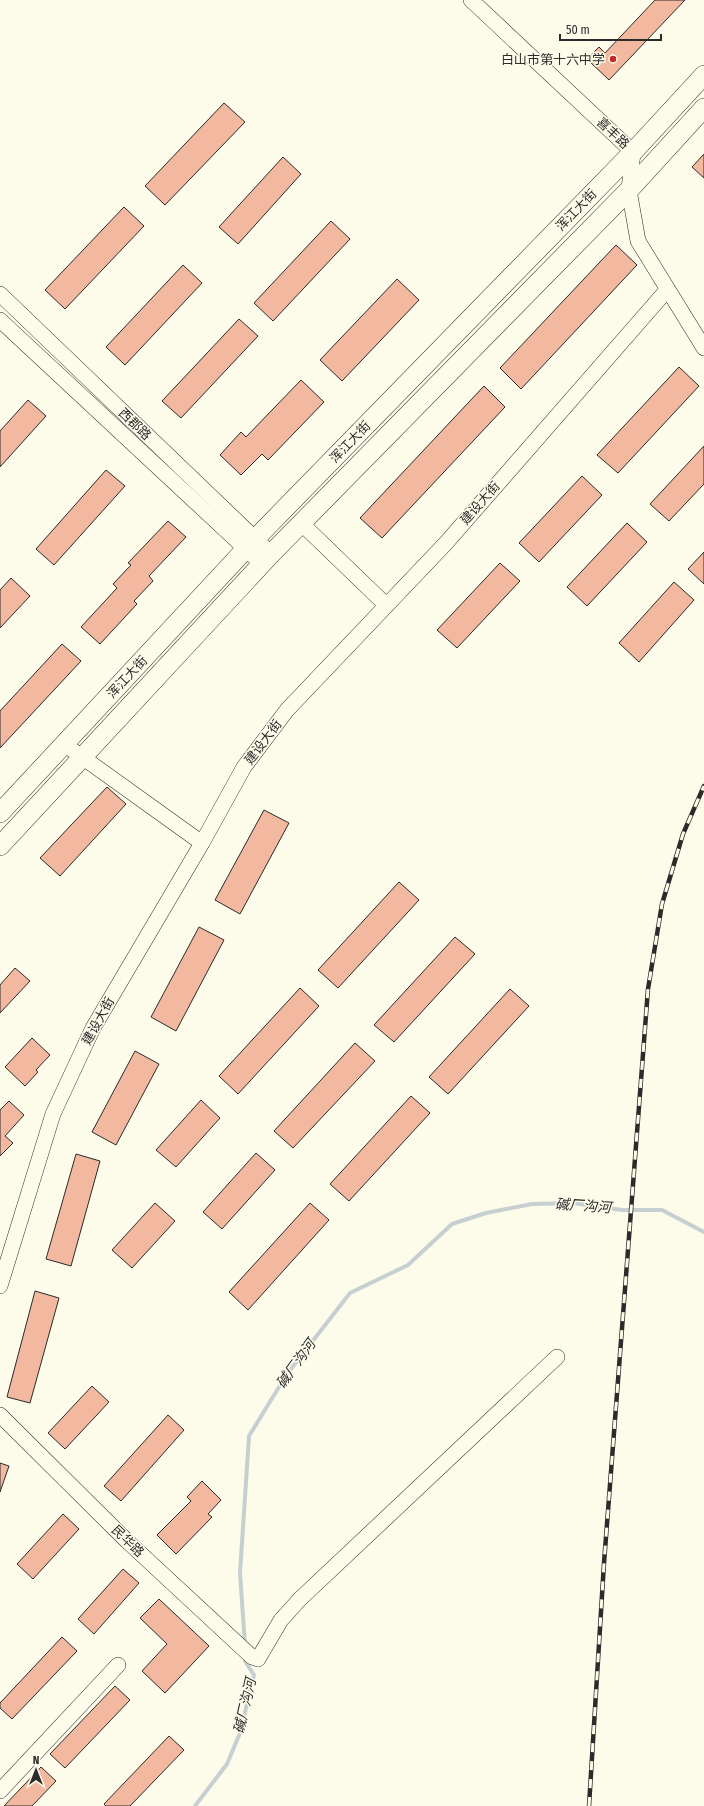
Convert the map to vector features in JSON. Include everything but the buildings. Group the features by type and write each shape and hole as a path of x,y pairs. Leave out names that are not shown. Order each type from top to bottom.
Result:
{"main road":[{"name":"浑江大街","path":"0,813 250,544 633,152 704,75"},
{"path":"0,846 300,523 629,190 704,108"}],"street":[{"name":"喜丰路","path":"471,0 633,152 629,190 638,241 704,348"},
{"name":"建设大街","path":"0,1286 53,1114 93,1028 202,843 244,767 287,710 446,543 668,290"},
{"name":"西郡路","path":"0,294 250,544"},
{"name":"西郡路","path":"0,320 266,559"},
{"path":"300,523 386,605"},
{"path":"64,744 202,843"},
{"name":"民华路","path":"0,1415 127,1541 235,1641 256,1657 281,1620 300,1599 557,1357"},
{"path":"0,1790 118,1665"}],"waterway":[{"name":"碱厂沟河","path":"245,1645 240,1573 249,1436 287,1374 350,1293 408,1265 452,1224 486,1213 532,1204 573,1203 622,1210 662,1210 704,1232"},
{"name":"碱厂沟河","path":"195,1806 227,1764 240,1733 254,1675 245,1661 245,1655"}],"railway":[{"path":"589,1806 604,1563 648,989 662,904 683,834 704,786"}],"place":[{"name":"白山市第十六中学","path":"613,59"}]}
